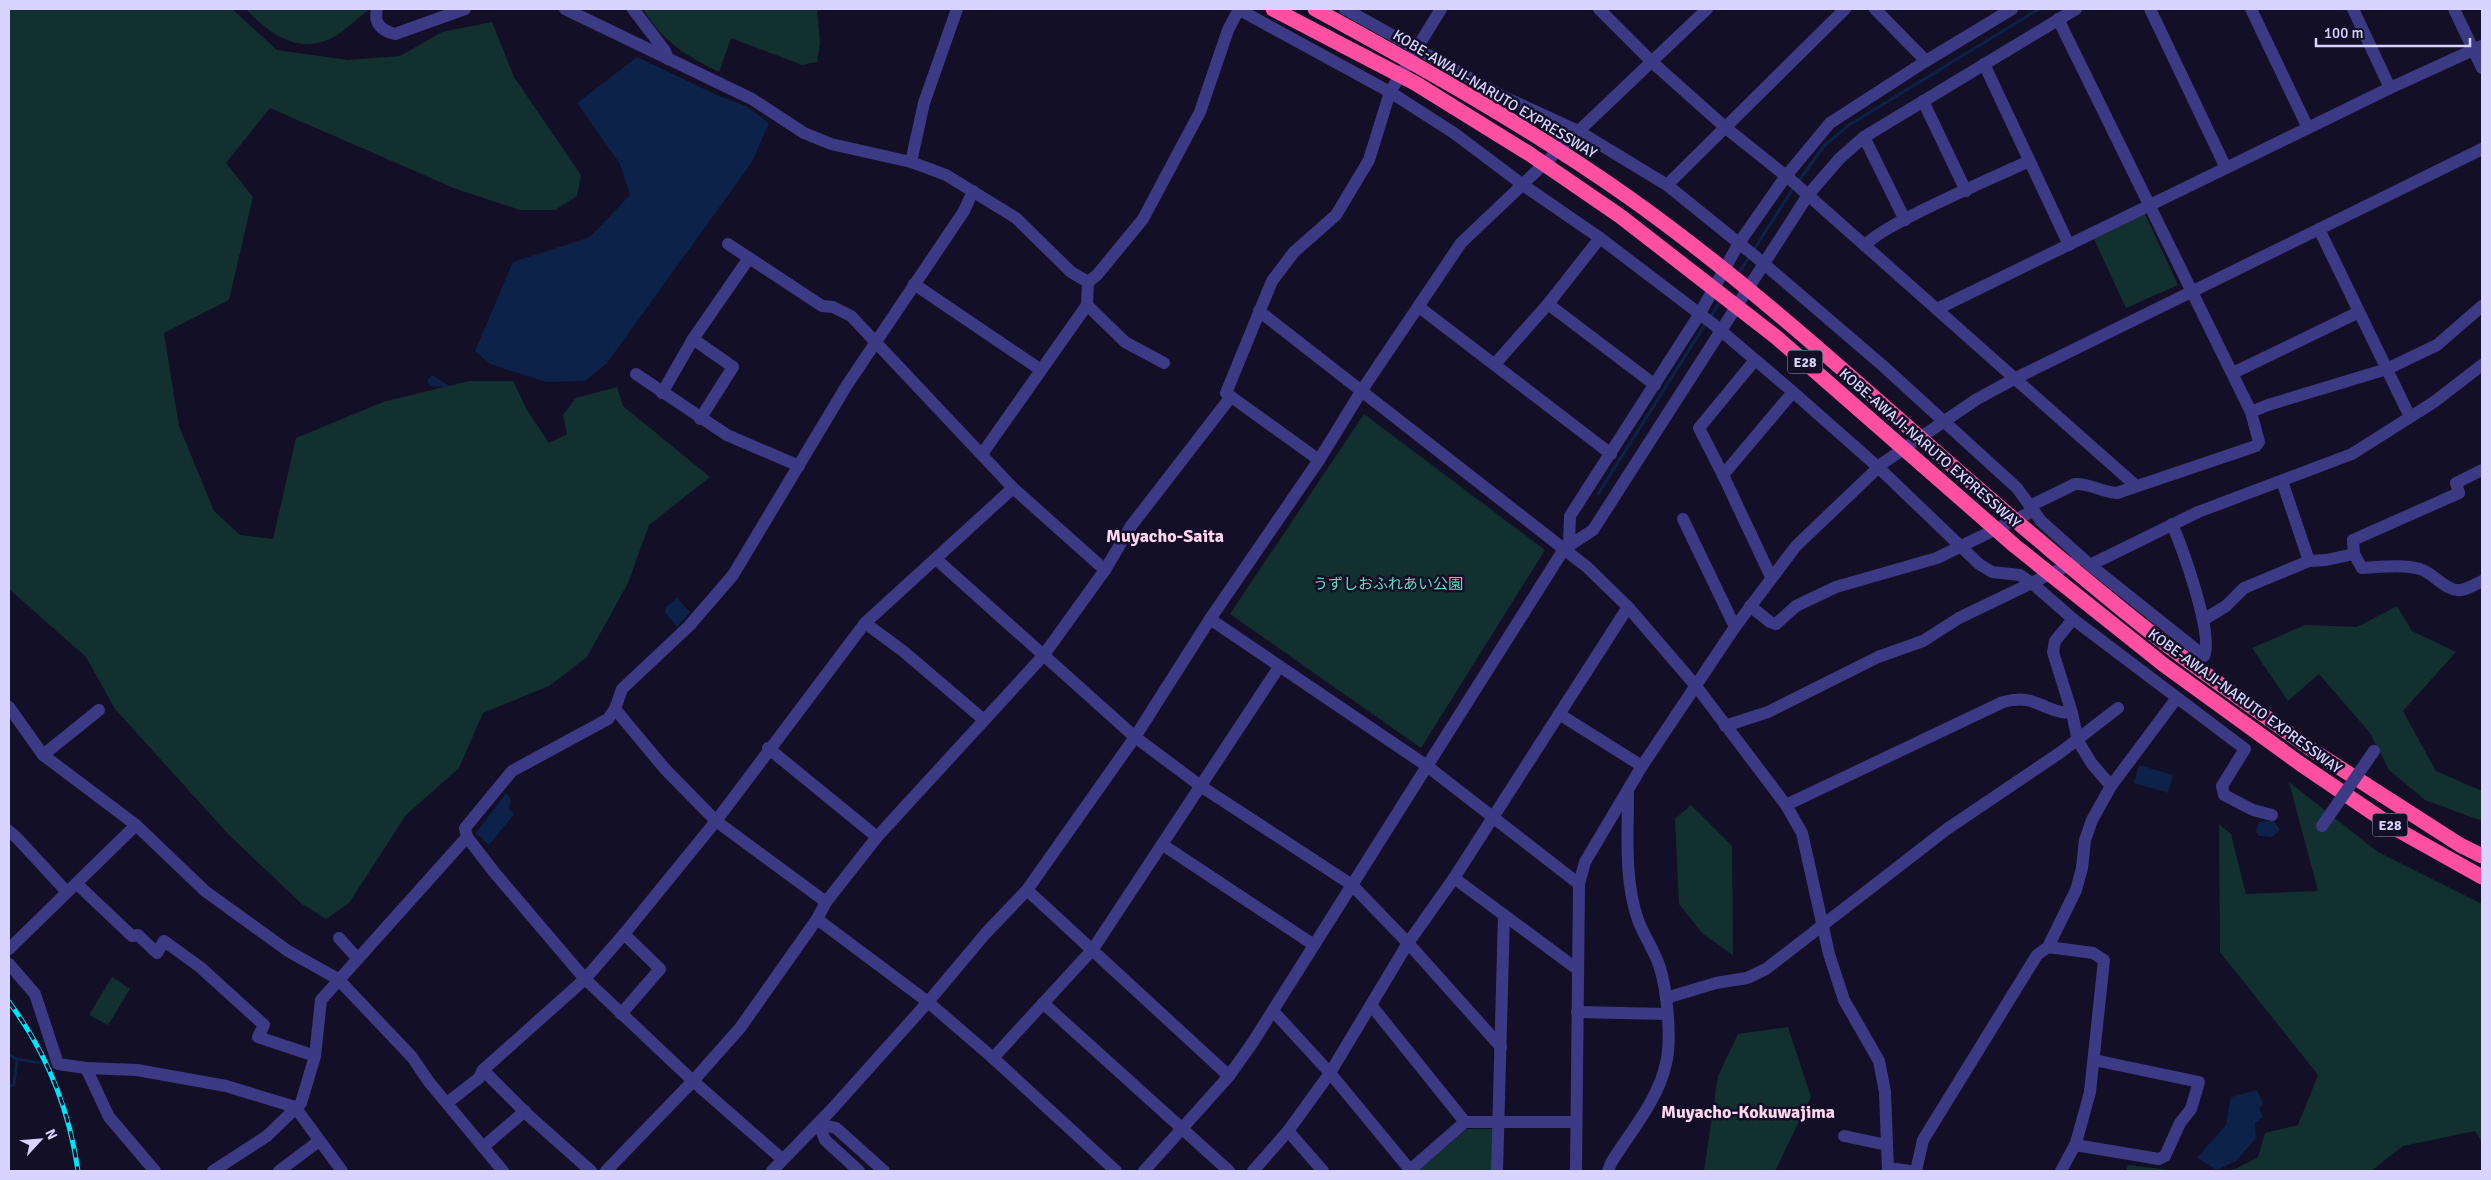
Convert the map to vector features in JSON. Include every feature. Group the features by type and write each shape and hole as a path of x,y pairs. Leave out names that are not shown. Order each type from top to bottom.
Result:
{"highway":[{"name":"KOBE-AWAJI-NARUTO EXPRESSWAY","path":"1273,9 1415,83 1528,153 1620,216 1776,337 2015,546 2164,665 2302,765 2398,830 2482,877"},
{"name":"KOBE-AWAJI-NARUTO EXPRESSWAY","path":"1315,9 1425,69 1540,137 1632,199 1716,263 1790,324 2028,531 2163,641 2312,750 2460,845 2482,856"}],"street":[{"path":"377,9 376,22 384,31 395,34 465,9"},
{"path":"565,9 752,100 804,132 831,144 911,162 946,175 1016,218 1071,272 1088,282"},
{"path":"633,9 665,51 668,60"},
{"path":"911,162 924,103 958,9"},
{"path":"982,454 1087,305 1088,282 1097,275 1143,219 1200,112 1228,30 1239,9 1390,92 1454,133 1522,185 1600,238 1709,322 1793,392 1879,468 1979,564 1992,572 2020,575 2033,584 2073,620 2245,749 2222,786 2224,796 2253,810 2272,815"},
{"path":"1345,9 1504,96 1578,131 1667,185 1760,260 1882,365 2017,488 2040,521 2086,562 2204,656 2207,649 2204,620 2172,524"},
{"path":"1319,460 1230,398 1226,392 1272,281 1294,252 1336,214 1370,160 1390,92 1441,9"},
{"path":"1599,9 1652,62 1726,128 1796,185 2135,485"},
{"path":"772,1171 819,1124 928,1002 986,933 1027,890 1135,737 1210,619 1319,460 1362,390 1461,243 1707,9"},
{"path":"1667,185 1845,9"},
{"path":"1875,9 1926,61"},
{"path":"1144,1171 1229,1076 1272,1011 1566,547 1570,516 1655,385 1760,260 1796,185 1830,123 1926,61 2012,9"},
{"path":"1566,547 1593,530 1709,322 1742,246 1796,185 1840,158 1864,137 2076,9"},
{"path":"2150,9 2226,168"},
{"path":"2251,9 2308,128"},
{"path":"2353,9 2390,88"},
{"path":"2454,9 2478,47 2482,68"},
{"path":"1750,606 1770,622 1776,624 1796,606 1836,586 1937,558 2075,484 2117,493 2135,485 2256,446 2259,442 2251,412 2233,373 2058,19"},
{"path":"1937,309 2478,47"},
{"path":"1984,64 2069,244"},
{"path":"1922,101 1966,191"},
{"path":"1864,137 1905,220"},
{"path":"1576,1171 1579,884 1585,862 1642,766 1735,627 1796,546 1879,468 1977,399 2016,378 2482,149"},
{"path":"1865,246 1870,239 1905,220 2029,161"},
{"path":"782,1159 694,1081 585,979 466,837 465,828 512,771 606,721 616,709 622,689 689,626 733,575 847,385 964,211 973,190"},
{"path":"2319,229 2410,417"},
{"path":"1495,364 1548,304 1600,238"},
{"path":"728,244 822,306 833,307 850,316 1013,488 1106,570"},
{"path":"662,393 693,339 749,258"},
{"path":"914,284 1041,370"},
{"path":"1548,304 1655,385"},
{"path":"1087,305 1126,342 1164,363"},
{"path":"1419,306 1611,454"},
{"path":"2251,412 2268,405 2387,369 2437,345 2482,306"},
{"path":"1259,311 1566,547 1628,607 1696,686 1786,805 1802,833 1824,925 1828,954 1844,1000 1879,1062 1885,1092 1888,1169 1910,1171"},
{"path":"2233,373 2359,312"},
{"path":"693,339 733,367 700,419"},
{"path":"1755,360 1699,428 1771,577"},
{"path":"1725,726 1768,712 1878,658 1923,641 1959,618 2033,584 2172,524 2352,454 2410,417 2482,365"},
{"path":"636,374 700,419 727,435 799,466"},
{"path":"1723,475 1793,392"},
{"path":"606,1171 694,1081 740,1028 817,919 826,902 877,837 1043,656 1106,570 1131,526 1230,398"},
{"path":"2482,470 2456,483 2459,494 2353,540 2354,554 2362,568 2403,567 2421,570 2435,576 2448,588 2460,590 2482,581"},
{"path":"2282,481 2309,561"},
{"path":"447,1103 479,1078 483,1070 585,979 716,821 768,748 865,623 1013,488"},
{"path":"1682,519 1735,627"},
{"path":"2204,620 2226,606 2244,588 2309,561 2354,554"},
{"path":"936,559 1135,737 1202,787 1352,885 1408,943 1501,1047"},
{"path":"1253,1171 1288,1131 1330,1073 1408,943 1494,817 1628,607"},
{"path":"1210,619 1427,766 1579,884"},
{"path":"2073,620 2054,641 2054,652 2078,741 2110,786"},
{"path":"865,623 903,651 984,720"},
{"path":"993,1058 1093,949 1280,667"},
{"path":"1786,805 2003,702 2020,698 2029,699 2056,712 2072,713"},
{"path":"1916,1171 1924,1140 1928,1133 2037,955 2048,947 2076,890 2082,868 2085,840 2092,820 2110,786 2176,699"},
{"path":"9,707 43,755 136,825 205,891 288,950 338,979 412,1057 503,1171"},
{"path":"1666,998 1716,983 1747,978 1766,969 1946,828 2078,741 2118,708"},
{"path":"616,709 665,769 716,821 826,902"},
{"path":"43,755 99,710"},
{"path":"1559,714 1642,766"},
{"path":"768,748 877,837"},
{"path":"2322,826 2374,751"},
{"path":"1608,1171 1657,1088 1666,1064 1668,1048 1666,998 1659,965 1638,920 1629,874 1628,792"},
{"path":"9,949 136,825"},
{"path":"9,832 72,888 132,936 138,936 157,953 164,941 200,967 264,1025 258,1037 315,1056"},
{"path":"214,1171 267,1136 301,1103 315,1056 321,1000 466,837"},
{"path":"1163,845 1314,946"},
{"path":"1454,878 1577,969"},
{"path":"1027,890 1229,1076"},
{"path":"1498,1171 1504,915"},
{"path":"817,919 928,1002 993,1058 1116,1171"},
{"path":"621,1014 660,969 624,934"},
{"path":"339,938 357,958"},
{"path":"2048,947 2094,953 2104,960 2090,1092 2075,1145 2061,1171"},
{"path":"9,964 35,994 58,1064 86,1068 137,1070 226,1086 295,1107 342,1171"},
{"path":"1043,1002 1229,1171"},
{"path":"1371,1005 1464,1122"},
{"path":"1272,1011 1330,1073 1410,1170 1464,1122 1576,1122"},
{"path":"1577,1012 1666,1014"},
{"path":"2075,1145 2159,1159 2165,1156 2180,1123 2191,1109 2199,1082 2094,1060"},
{"path":"86,1068 109,1117 155,1171"},
{"path":"483,1070 591,1171"},
{"path":"482,1147 525,1111"},
{"path":"819,1124 825,1140 859,1171"},
{"path":"819,1124 836,1128 884,1171"},
{"path":"1288,1131 1322,1171"},
{"path":"1844,1136 1887,1145"},
{"path":"279,1171 320,1141"}],"green space":[{"path":"9,9 232,9 277,50 348,60 400,56 442,32 492,22 514,77 581,175 577,196 555,210 520,210 456,189 270,108 226,163 253,197 229,300 164,333 179,426 214,511 240,535 273,539 296,438 383,402 469,381 513,381 527,410 549,443 567,434 563,415 576,398 617,387 623,406 710,477 649,525 628,583 587,657 549,686 483,713 459,768 406,815 349,903 326,919 302,904 230,836 115,709 86,657 9,589"},
{"path":"246,9 370,9 330,39 306,44 284,39 264,26"},
{"path":"643,9 817,9 820,43 817,62 802,65 731,38 719,72 696,60 667,39"},
{"path":"2145,214 2178,285 2126,308 2094,239"},
{"name":"うずしおふれあい公園","path":"1364,414 1545,550 1421,748 1230,614"},
{"path":"2397,606 2412,631 2456,652 2403,711 2436,771 2482,791 2482,821 2425,800 2389,770 2370,733 2319,674 2288,701 2252,648 2305,625 2357,627"},
{"path":"2289,782 2378,852 2482,904 2482,1142 2475,1131 2403,1146 2371,1171 2224,1171 2235,1169 2258,1157 2265,1133 2298,1125 2318,1075 2220,952 2219,824 2231,834 2246,894 2318,891"},
{"path":"1691,805 1732,846 1733,955 1703,934 1679,904 1675,819"},
{"path":"112,977 130,989 108,1025 89,1015"},
{"path":"1788,1027 1811,1097 1775,1171 1704,1171 1718,1076 1738,1034"},
{"path":"1467,1129 1493,1129 1492,1171 1418,1170"},
{"path":"2128,1165 2178,1171 2126,1171"}],"water":[{"path":"637,57 719,96 746,106 769,123 752,162 607,363 585,381 546,382 490,364 475,351 513,262 590,237 630,195 620,164 577,103"},
{"path":"432,375 448,385 446,387 430,386 427,380"},
{"path":"677,598 690,612 677,627 665,612 666,607"},
{"path":"2139,765 2173,775 2168,793 2134,783"},
{"path":"506,793 511,799 509,809 514,814 489,845 476,833"},
{"path":"2274,821 2280,830 2272,837 2259,836 2256,832 2259,822"},
{"path":"2257,1090 2263,1104 2259,1108 2263,1117 2255,1123 2256,1138 2236,1161 2217,1170 2197,1158 2226,1125 2231,1097"}],"waterway":[{"path":"1798,182 1824,146 1849,125 2039,9"},
{"path":"1753,251 1794,187"},
{"path":"1738,274 1750,256"},
{"path":"1710,318 1721,300"},
{"path":"1598,494 1706,323"},
{"path":"9,1055 17,1059 40,1063"},
{"path":"9,1086 14,1085 17,1059"}],"railway":[{"path":"9,1002 35,1041 54,1082 69,1125 78,1171"}],"district":[{"name":"Muyacho-Saita","path":"1165,536"},
{"name":"Muyacho-Kokuwajima","path":"1748,1112"}]}
